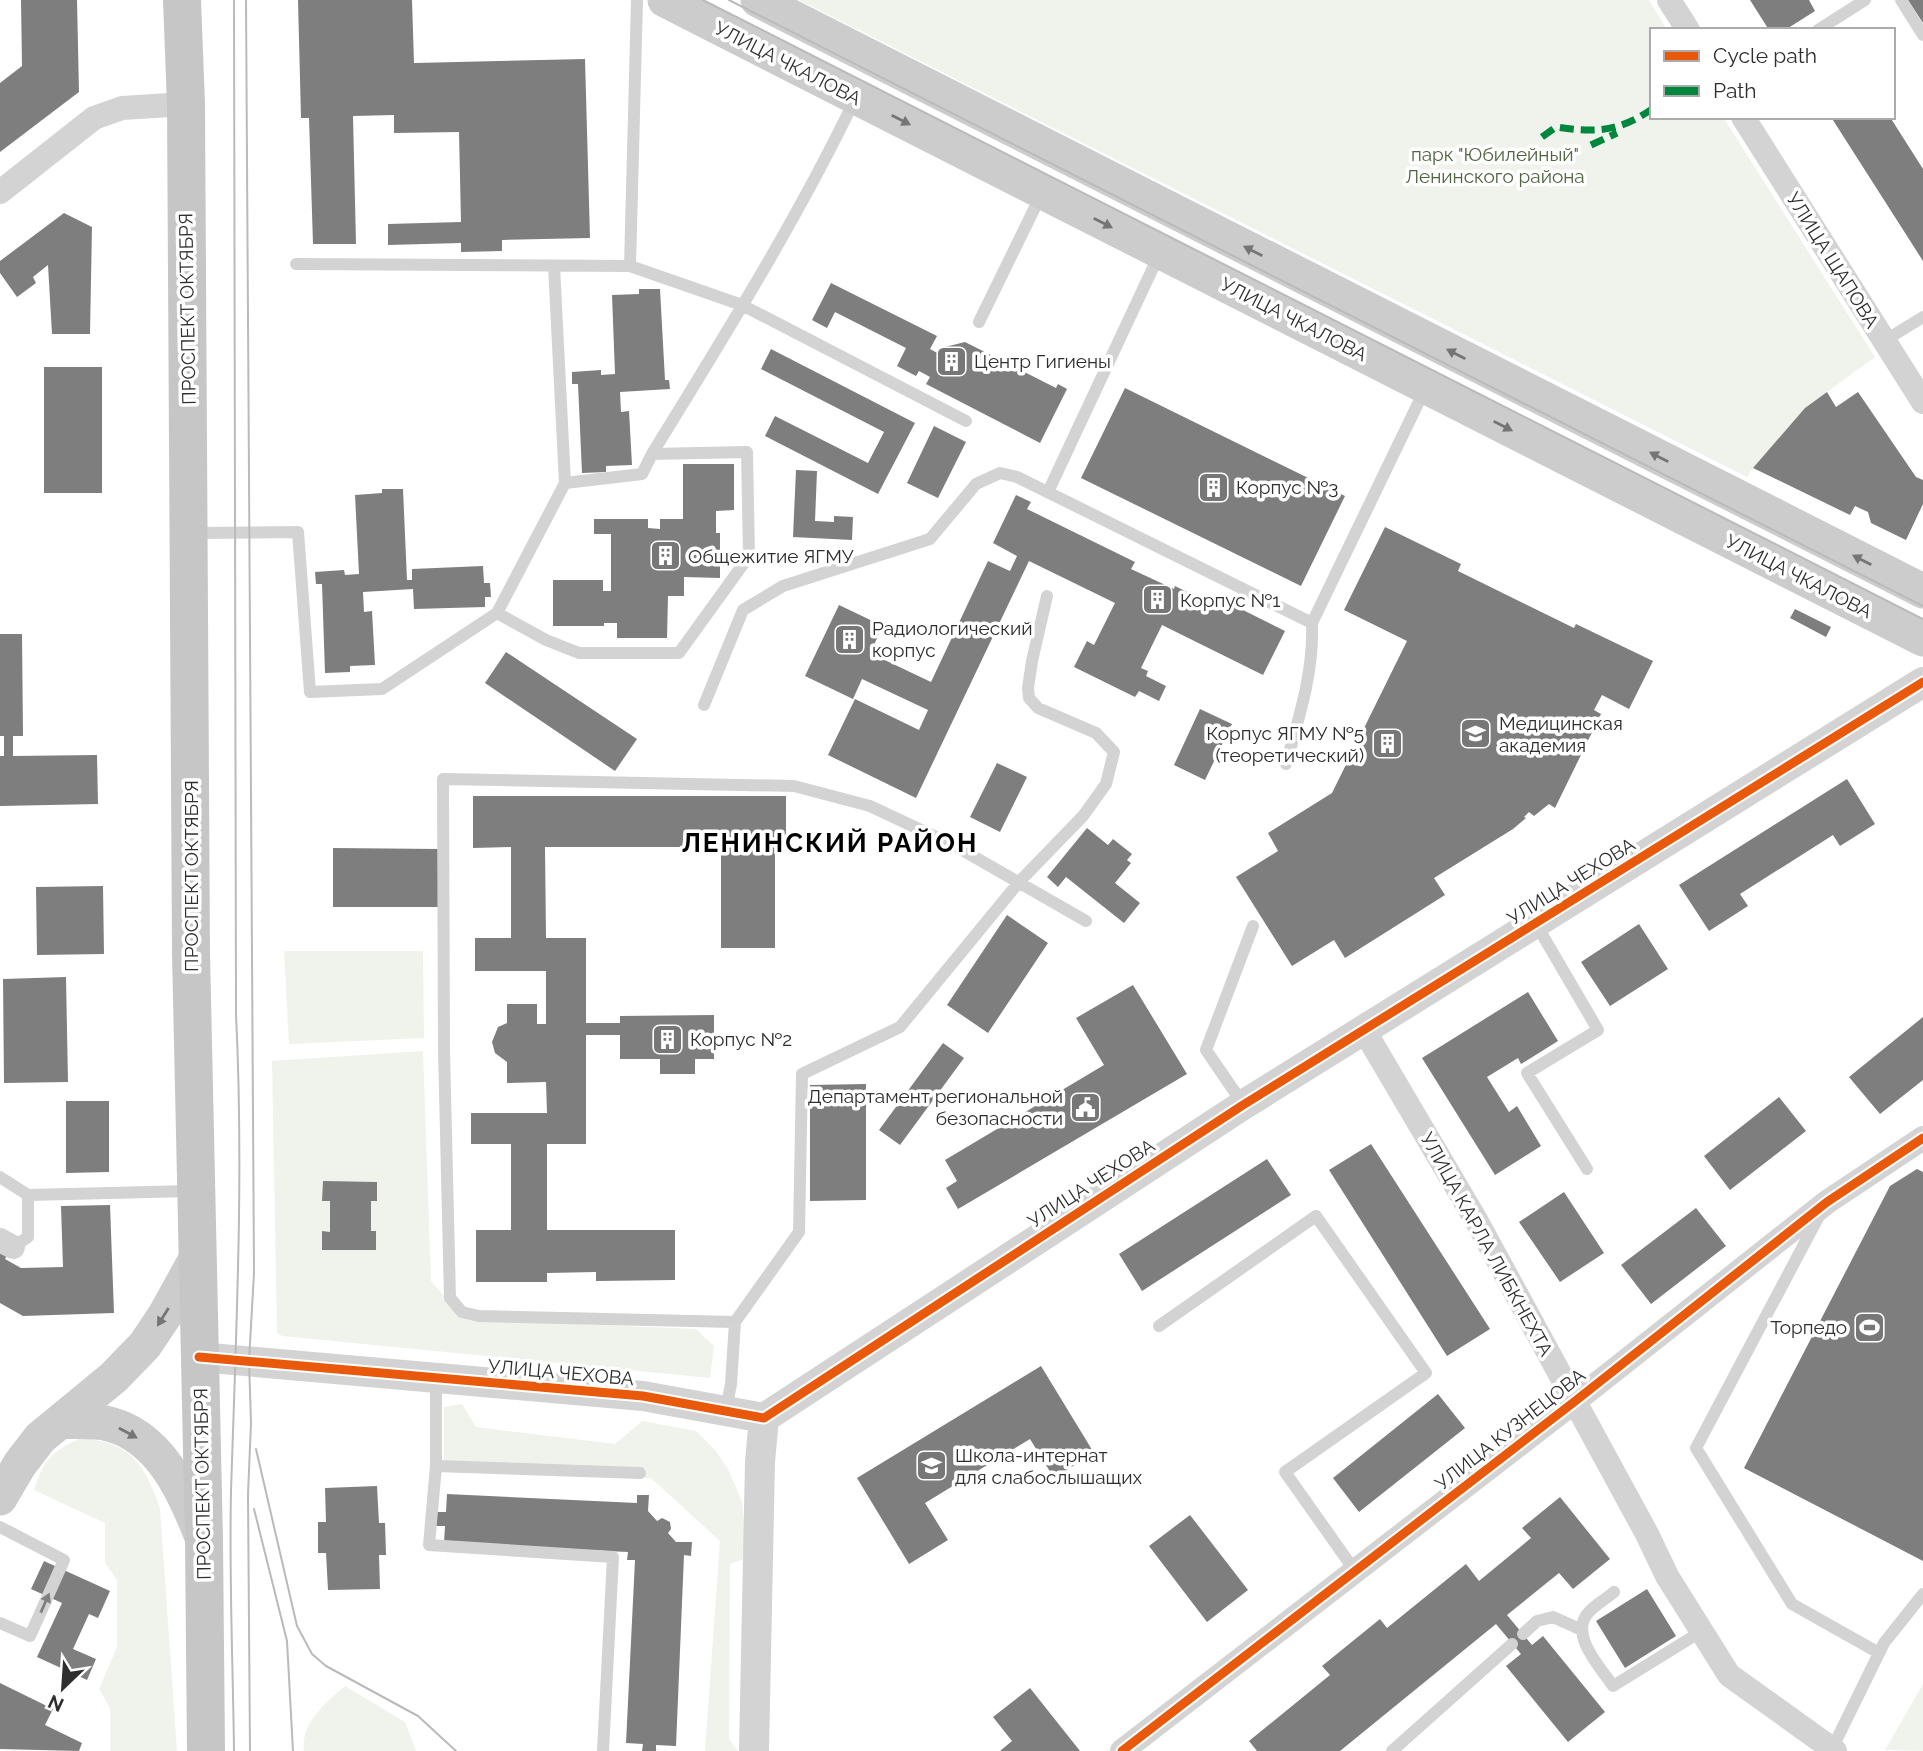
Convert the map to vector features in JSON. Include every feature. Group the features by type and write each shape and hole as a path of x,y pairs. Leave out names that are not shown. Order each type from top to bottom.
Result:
{"main road":[{"name":"ПРОСПЕКТ ОКТЯБРЯ","path":"182,0 186,104 191,953 206,1751"},
{"name":"УЛИЦА ЧКАЛОВА","path":"665,0 1923,639"},
{"path":"758,0 1923,591"},
{"path":"0,1497 33,1447 114,1377 145,1345 197,1257"},
{"path":"62,1421 103,1423 121,1428 142,1441 162,1460 185,1494 204,1540"}],"street":[{"path":"1669,0 1687,28"},
{"path":"0,192 94,118 122,108 186,104"},
{"name":"УЛИЦА ЩАПОВА","path":"1744,119 1923,402"},
{"name":"УЛИЦА ЧЕХОВА","path":"199,1357 643,1396 764,1418 1243,1105 1923,682"},
{"name":"УЛИЦА КАРЛА ЛИБКНЕХТА","path":"1364,1030 1476,1220 1647,1534 1667,1576 1729,1675 1834,1750"},
{"name":"УЛИЦА КУЗНЕЦОВА","path":"1122,1751 1574,1402 1827,1202 1923,1138"},
{"path":"754,1751 760,1462 764,1418"}],"lane":[{"path":"630,266 637,0"},
{"path":"1821,28 1865,0"},
{"path":"1901,0 1923,35"},
{"path":"565,483 642,474 742,305 835,141 856,97"},
{"path":"979,322 1042,192"},
{"path":"1048,492 1160,252"},
{"path":"296,264 630,266 742,305 967,421"},
{"path":"189,533 298,532 310,692 382,689 497,613 565,483 554,265"},
{"path":"1884,341 1923,317"},
{"path":"1286,764 1309,680 1313,650 1312,623 1426,387"},
{"path":"497,613 546,640 579,653 679,653 749,556 747,452 652,454"},
{"path":"704,705 744,610 783,586 930,539 976,484 1000,473 1017,477 1312,623"},
{"path":"726,1410 731,1384 735,1322 799,1232 802,1074 900,1027 1019,882 1083,817 1106,784 1114,752 1096,733 1038,708 1029,698 1032,661 1048,596"},
{"path":"735,1322 479,1315 461,1312 450,1298 444,1051 443,779 794,786 870,806 957,847 1086,921"},
{"path":"1536,924 1598,1030 1527,1073 1587,1169"},
{"path":"1243,1105 1206,1050 1253,926"},
{"path":"0,1177 28,1195 195,1191"},
{"path":"6,1244 28,1237 28,1195"},
{"path":"1827,1202 1696,1448 1792,1604 1879,1653"},
{"path":"1159,1326 1316,1216 1426,1373 1285,1472 1355,1571"},
{"path":"436,1379 436,1465 429,1545 613,1557 603,1751"},
{"path":"436,1465 640,1473"},
{"path":"0,1527 64,1560 30,1636 0,1623"},
{"path":"1614,1592 1586,1615 1582,1630 1589,1653 1613,1686 1702,1631"},
{"path":"1834,1750 1884,1643 1923,1594"},
{"path":"1523,1634 1537,1621 1553,1617 1582,1630"},
{"path":"1392,1751 1512,1644"}],"green space":[{"name":"парк \"Юбилейный\" Ленинского района","path":"799,0 1649,0 1666,28 1650,28 1650,119 1724,119 1875,357 1805,408 1747,477"},
{"path":"284,951 423,951 424,1038 289,1044"},
{"path":"423,1051 431,1281 464,1319 696,1329 714,1346 710,1378 282,1336 277,1333 272,1061"},
{"path":"462,1404 476,1427 615,1444 642,1421 696,1431 715,1450 728,1469 742,1502 747,1558 730,1564 729,1739 738,1751 705,1751 720,1541 651,1478 444,1472 444,1407"},
{"path":"82,1438 113,1445 134,1458 148,1479 160,1508 177,1751 110,1751 110,1708 99,1689 117,1647 117,1580 105,1563 105,1523 34,1490 51,1457"},
{"path":"1923,1684 1923,1751 1885,1750"},
{"path":"345,1686 405,1722 416,1751 304,1751 310,1722"}],"building":[{"path":"21,0 77,0 79,92 0,152 0,83 22,66"},
{"path":"298,0 412,0 414,63 585,59 590,238 502,240 502,251 461,252 461,243 388,245 388,224 461,222 459,132 394,133 394,115 353,116 356,244 313,244 309,118 301,118"},
{"path":"1750,0 1809,0 1815,11 1788,28 1768,28"},
{"path":"1908,0 1923,0 1923,23"},
{"path":"1832,119 1891,119 1923,169 1923,261"},
{"path":"64,213 92,227 90,334 52,334 48,265 33,277 36,283 17,297 0,273 0,261"},
{"name":"Центр Гигиены","path":"831,283 937,336 930,349 941,355 945,347 965,342 1056,388 1058,384 1067,389 1040,443 926,384 930,377 919,371 916,376 897,366 906,348 835,312 827,328 812,320"},
{"path":"639,289 660,289 665,380 669,380 670,389 620,392 621,412 629,411 632,465 606,466 606,472 582,473 578,384 572,384 572,372 601,370 601,375 615,374 612,295 639,294"},
{"path":"771,349 915,423 878,494 765,436 775,416 868,463 884,432 761,369"},
{"path":"44,367 102,367 102,493 44,493"},
{"name":"Корпус №3","path":"1125,388 1345,496 1301,586 1081,478"},
{"path":"1827,392 1836,407 1858,392 1916,477 1923,480 1923,504 1906,540 1871,523 1868,512 1855,506 1850,515 1753,468 1805,408"},
{"path":"934,426 966,442 938,498 907,483"},
{"name":"Общежитие ЯГМУ","path":"683,464 734,464 734,510 716,511 716,533 720,533 720,578 684,577 684,596 668,596 667,638 617,638 617,623 604,623 604,626 553,626 553,580 603,580 603,591 611,591 611,534 594,534 594,519 648,519 648,528 660,529 660,519 683,519"},
{"path":"796,470 817,471 815,521 834,522 834,516 853,517 852,540 793,537"},
{"path":"382,489 403,489 407,580 412,580 412,569 483,566 484,583 490,583 491,597 485,597 485,607 414,609 413,589 363,592 364,612 372,611 375,665 350,666 350,672 325,673 322,584 316,584 315,572 344,570 345,575 359,574 355,495 382,493"},
{"path":"1016,495 1031,502 1027,509 1135,562 1131,569 1174,589 1175,586 1213,605 1217,597 1285,631 1263,675 1162,625 1141,668 1148,671 1146,676 1166,686 1159,701 1139,691 1135,697 1074,667 1087,641 1094,645 1115,603 1029,561 916,798 828,755 855,699 919,730 928,710 862,679 853,699 805,676 839,605 883,626 870,653 931,682 988,561 1010,571 1017,556 993,543"},
{"name":"Корпус ЯГМУ №5 (теоретический)","path":"1385,527 1461,564 1458,571 1574,628 1576,624 1653,661 1629,709 1602,695 1594,710 1601,714 1555,808 1549,804 1534,816 1529,812 1513,829 1434,878 1445,895 1345,958 1334,940 1292,966 1236,877 1278,851 1268,833 1332,793 1407,641 1344,610"},
{"path":"1795,609 1831,627 1826,637 1790,618"},
{"path":"0,634 22,634 23,736 13,736 13,756 97,755 98,804 0,806 0,756 4,756 4,736 0,736"},
{"path":"506,652 637,739 615,771 485,683"},
{"path":"1200,709 1232,724 1205,780 1174,765"},
{"path":"997,763 1027,777 1000,832 970,817"},
{"path":"1847,779 1875,824 1840,846 1833,835 1740,894 1748,906 1709,931 1679,885"},
{"name":"Корпус №2","path":"473,796 786,796 786,847 775,847 775,948 721,948 721,847 545,847 546,938 586,938 586,1023 620,1023 620,1016 714,1015 714,1059 695,1059 695,1074 660,1074 660,1059 620,1059 620,1035 586,1035 586,1144 547,1144 547,1230 675,1230 675,1280 596,1281 596,1272 547,1273 547,1282 476,1282 476,1230 511,1230 511,1144 471,1144 471,1113 547,1113 546,1082 507,1083 507,1062 495,1053 492,1042 498,1027 507,1023 507,1004 537,1004 537,1024 546,1024 546,971 475,971 475,938 511,938 511,847 473,848"},
{"path":"1087,828 1108,845 1113,839 1132,854 1127,860 1131,863 1115,883 1140,903 1124,923 1066,877 1058,887 1047,877"},
{"path":"333,848 440,849 439,907 333,907"},
{"path":"103,886 104,954 37,955 36,887"},
{"path":"1007,915 1048,943 988,1033 947,1005"},
{"path":"1639,924 1668,969 1610,1006 1581,962"},
{"path":"66,977 68,1082 4,1083 3,979"},
{"path":"1133,985 1187,1074 958,1209 946,1188 957,1181 945,1160 1104,1065 1076,1018"},
{"path":"1528,992 1558,1041 1521,1064 1518,1058 1487,1077 1509,1112 1517,1106 1541,1146 1495,1175 1422,1058"},
{"path":"1923,1017 1923,1080 1880,1114 1849,1077"},
{"path":"943,1043 964,1058 900,1145 879,1130"},
{"path":"866,1084 866,1200 810,1201 810,1085"},
{"path":"1779,1097 1806,1131 1730,1190 1704,1156"},
{"path":"66,1101 109,1101 109,1172 66,1173"},
{"path":"1371,1144 1490,1329 1447,1356 1329,1170"},
{"path":"1267,1159 1291,1195 1142,1291 1119,1254"},
{"name":"Торпедо","path":"1917,1169 1923,1172 1923,1561 1744,1468 1890,1186"},
{"path":"323,1181 377,1182 377,1201 371,1201 371,1231 376,1231 376,1250 322,1250 322,1231 330,1232 330,1201 322,1201"},
{"path":"1564,1192 1604,1253 1560,1282 1519,1222"},
{"path":"110,1205 114,1313 23,1316 0,1303 0,1247 9,1252 5,1259 21,1268 63,1267 61,1206"},
{"path":"1696,1208 1726,1246 1651,1304 1621,1265"},
{"name":"Школа-интернат для слабослышащих","path":"1041,1366 1094,1453 1054,1478 1030,1439 925,1503 948,1540 909,1564 857,1478"},
{"path":"1438,1394 1465,1428 1359,1512 1333,1478"},
{"path":"377,1486 379,1523 385,1523 386,1555 379,1555 380,1589 328,1590 326,1553 318,1553 318,1522 326,1522 325,1488"},
{"path":"447,1494 637,1503 637,1495 649,1495 648,1511 657,1521 662,1518 670,1522 671,1529 668,1533 676,1542 692,1542 691,1556 684,1555 676,1746 656,1745 656,1751 642,1751 643,1744 626,1743 635,1560 627,1560 628,1552 444,1543 445,1526 435,1526 436,1512 446,1512"},
{"path":"1560,1497 1610,1559 1573,1589 1559,1573 1507,1615 1532,1645 1543,1636 1605,1712 1568,1742 1506,1666 1521,1654 1496,1624 1340,1751 1257,1751 1249,1741 1330,1675 1322,1666 1380,1619 1387,1628 1466,1564 1479,1581 1531,1538 1522,1528"},
{"path":"1190,1515 1248,1590 1207,1622 1149,1546"},
{"path":"44,1561 110,1591 98,1618 89,1614 73,1649 96,1659 87,1680 37,1657 62,1603 31,1589"},
{"path":"1647,1589 1676,1636 1625,1668 1596,1621"},
{"path":"0,1683 53,1709 45,1725 82,1743 79,1751 0,1749"},
{"path":"1030,1688 1080,1751 1000,1751 1012,1741 993,1717"}],"tram line":[{"path":"234,0 236,1015 239,1134 231,1524 234,1751"},
{"path":"246,0 254,1273 249,1361 250,1751"},
{"path":"703,0 1923,619"},
{"path":"729,0 1923,606"},
{"path":"256,1449 297,1626 312,1654 326,1666 418,1716 456,1751"},
{"path":"254,1509 287,1641 293,1751"}],"marked path":[{"path":"1542,137 1556,127 1606,129 1629,122 1650,110"},
{"path":"1591,145 1617,133"}],"cycle path":[{"path":"199,1357 643,1396 764,1418 1243,1105 1923,682"},
{"path":"1122,1751 1574,1402 1827,1202 1923,1138"}],"place":[{"name":"Центр Гигиены","path":"951,361"},
{"name":"Корпус №3","path":"1213,487"},
{"name":"Общежитие ЯГМУ","path":"665,556"},
{"name":"Корпус №1","path":"1157,600"},
{"name":"Радиологический корпус","path":"849,639"},
{"name":"Медицинская академия","path":"1476,734"},
{"name":"Корпус ЯГМУ №5 (теоретический)","path":"1387,744"},
{"name":"Корпус №2","path":"667,1039"},
{"name":"Департамент региональной безопасности","path":"1086,1107"},
{"name":"Торпедо","path":"1870,1327"},
{"name":"Школа-интернат для слабослышащих","path":"932,1466"}],"district":[{"name":"ЛЕНИНСКИЙ РАЙОН","path":"830,843"}]}
